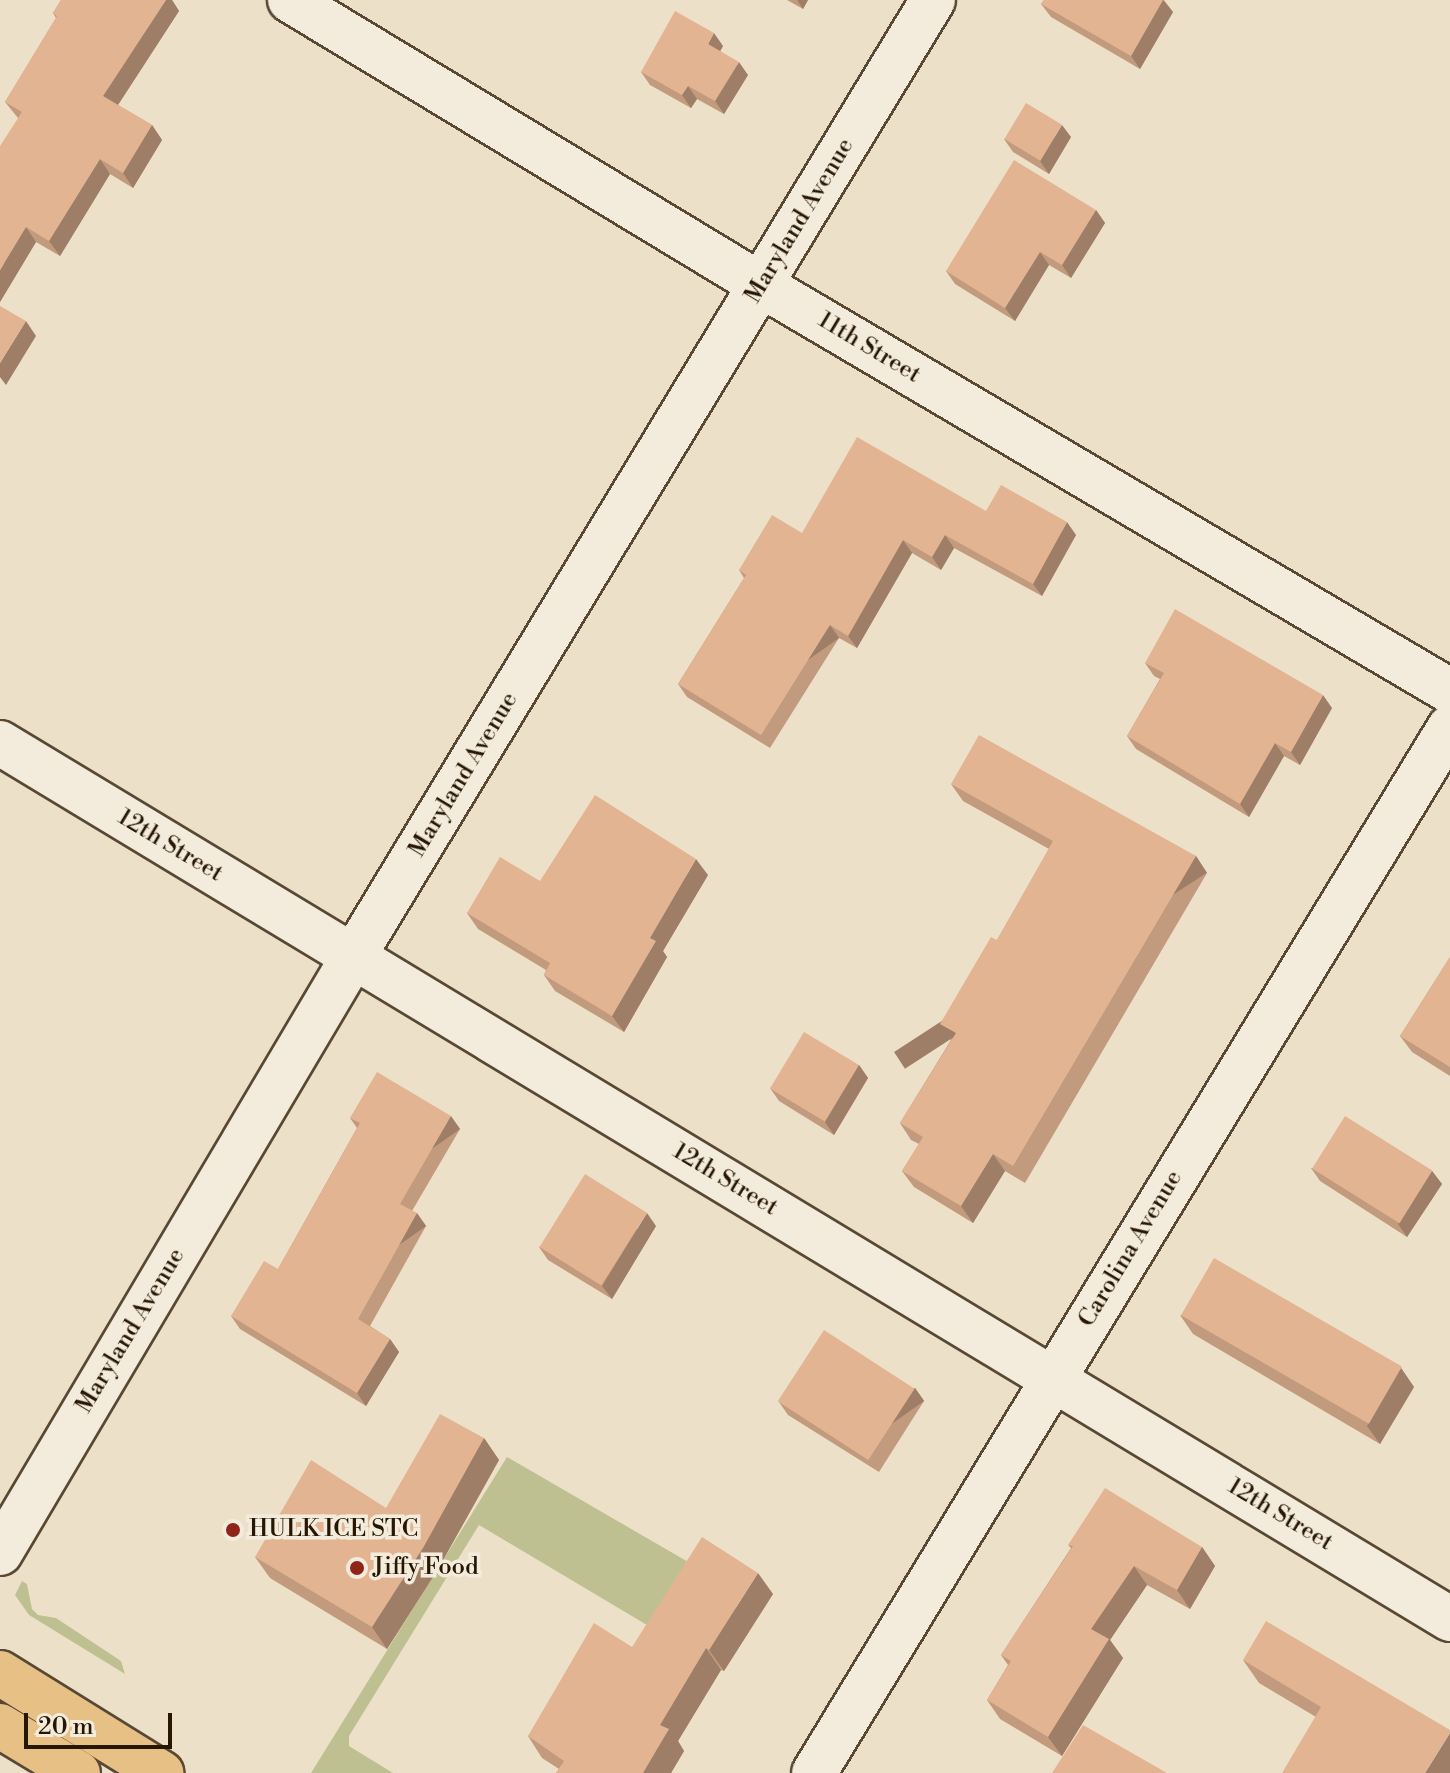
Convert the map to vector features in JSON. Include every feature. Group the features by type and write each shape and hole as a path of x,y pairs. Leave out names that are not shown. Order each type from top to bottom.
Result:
{"highway":[{"path":"0,1673 161,1773"},
{"path":"0,1726 78,1773"}],"street":[{"name":"11th Street","path":"290,0 761,285 1450,691"},
{"name":"Maryland Avenue","path":"0,1553 353,957 933,0"},
{"name":"Carolina Avenue","path":"814,1773 1450,727"},
{"name":"12th Street","path":"0,743 1450,1619"}],"green space":[{"path":"507,1457 709,1574 662,1634 479,1525 349,1736 349,1746 393,1773 311,1773"},
{"path":"22,1581 27,1584 32,1609 38,1615 56,1618 121,1661 125,1674 29,1615 15,1595"}],"building":[{"path":"61,0 166,0 103,96 152,125 123,173 100,159 49,241 26,227 0,270 0,146 22,112 5,102 57,16 53,13"},
{"path":"1044,0 1163,0 1131,56 1041,4"},
{"path":"675,11 714,33 708,44 739,62 715,101 688,86 682,95 641,72"},
{"path":"1026,103 1062,125 1040,161 1004,139"},
{"path":"1014,160 1096,210 1062,265 1040,252 1005,308 946,271"},
{"path":"0,306 26,321 0,363"},
{"path":"857,437 986,511 1001,485 1067,522 1033,584 945,535 932,557 903,540 848,636 830,625 761,735 678,684 746,575 739,570 772,515 802,533"},
{"path":"1175,609 1323,695 1291,752 1275,743 1240,804 1127,736 1164,673 1145,663"},
{"path":"979,735 1196,856 1013,1166 993,1154 961,1206 902,1171 923,1137 900,1123 956,1033 940,1024 991,937 997,940 1053,841 951,784"},
{"path":"595,795 696,859 650,938 656,941 612,1016 544,975 550,963 467,913 500,857 540,881"},
{"path":"1450,957 1450,1067 1400,1036"},
{"path":"804,1032 859,1065 825,1122 770,1089"},
{"path":"377,1072 451,1116 400,1204 417,1213 358,1319 390,1339 357,1393 231,1316 264,1261 278,1269 360,1123 350,1118"},
{"path":"1345,1116 1432,1171 1399,1223 1312,1169"},
{"path":"585,1174 647,1213 601,1286 539,1247"},
{"path":"1214,1258 1402,1366 1369,1424 1181,1315"},
{"path":"824,1330 915,1389 868,1460 778,1401"},
{"path":"440,1414 484,1438 423,1548 372,1627 255,1557 311,1460 386,1508"},
{"path":"1105,1488 1202,1547 1177,1590 1134,1566 1091,1629 1109,1639 1048,1737 987,1700 1011,1661 1001,1655 1073,1546 1068,1545"},
{"path":"702,1537 758,1573 709,1650 706,1648 660,1725 669,1729 643,1773 556,1773 564,1761 528,1736 594,1623 632,1647"},
{"path":"1266,1621 1450,1730 1425,1773 1282,1773 1321,1707 1243,1660"},
{"path":"1083,1725 1167,1773 1052,1773"}],"place":[{"name":"HULK ICE STC","path":"233,1530"},
{"name":"Jiffy Food","path":"357,1568"}]}
